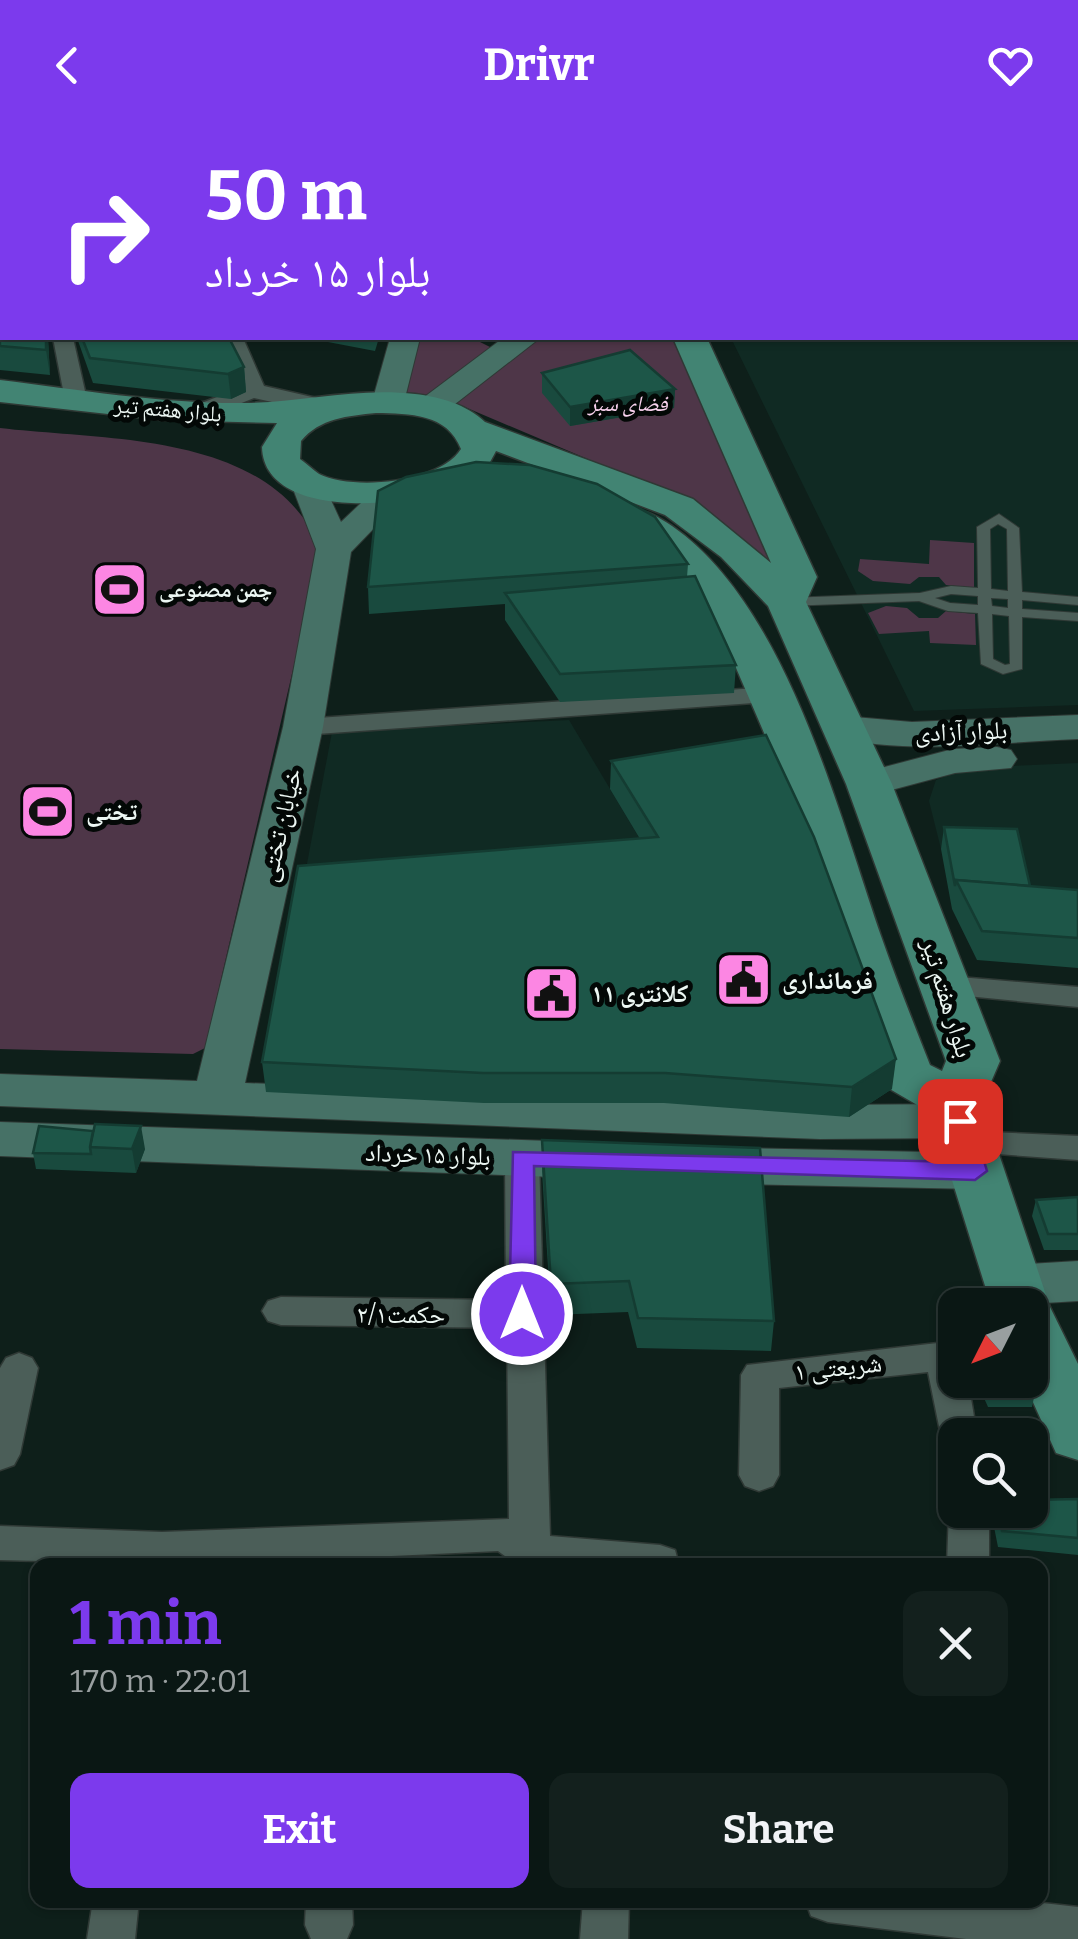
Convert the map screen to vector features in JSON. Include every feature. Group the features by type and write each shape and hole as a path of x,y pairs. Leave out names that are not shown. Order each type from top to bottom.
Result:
{"main road":[{"path":"691,340 796,577 786,602"},
{"name":"بلوار هفتم تیر","path":"0,392 76,400 201,422 240,446 331,490 391,493 430,486 471,448"},
{"name":"بلوار هفتم تیر","path":"0,411 201,422 388,402 430,408 471,448 642,523 690,559 736,625 771,695 907,1075 965,1134"},
{"path":"297,475 280,455 282,441 292,428 335,408"},
{"name":"بلوار هفتم تیر","path":"471,448 680,507 735,549 786,602 869,784 927,930 972,1060 965,1134"},
{"path":"854,932 927,930"},
{"path":"965,1134 1016,1288"},
{"path":"1048,1369 1078,1435"}],"street":[{"path":"63,340 76,400"},
{"path":"234,340 255,390 275,399 335,408"},
{"path":"388,402 404,340"},
{"path":"430,408 501,342"},
{"path":"201,422 255,390"},
{"path":"297,475 334,549 391,493"},
{"name":"خیابان تختی","path":"218,1098 303,727 334,549"},
{"path":"303,727 771,695"},
{"name":"بلوار آزادی","path":"843,728 912,734 1078,727"},
{"name":"بلوار آزادی","path":"869,784 953,761 1078,754"},
{"path":"946,986 1078,997"},
{"name":"بلوار ۱۵ خرداد","path":"0,1090 218,1098 822,1146"},
{"path":"965,1134 1078,1148"},
{"name":"بلوار ۱۵ خرداد","path":"0,1138 522,1158 822,1146 965,1134"},
{"path":"522,1158 522,1314 530,1558"},
{"path":"1048,1305 1078,1281"},
{"name":"حکمت۲/۱","path":"280,1312 522,1314"},
{"name":"شریعتی ۱","path":"759,1474 760,1375 938,1357"},
{"path":"0,1454 19,1368"},
{"path":"968,1558 969,1528"},
{"path":"0,1543 161,1557 333,1555 504,1534 530,1558"},
{"path":"111,1939 115,1908"},
{"path":"604,1939 606,1908"},
{"path":"955,1908 1078,1930"}],"lane":[{"path":"999,518 1012,528 1012,612 1017,666 1003,670 986,660 984,593 982,527 999,518"},
{"path":"786,602 920,597 951,590 1078,602"},
{"path":"920,597 948,607 1078,617"}],"shaded area":[{"path":"732,340 1078,340 1078,705 914,711"},
{"path":"569,720 656,866 301,895 332,732"},
{"path":"1078,763 1078,921 1028,919 1018,851 941,849 929,801 936,780 967,768"}],"green space":[{"path":"416,340 476,340 496,350 436,405 401,398"},
{"name":"فضای سبز","path":"539,340 674,340 780,574 682,499 453,402 519,350"},
{"path":"0,428 136,441 226,462 265,482 297,510 321,549 205,1048 193,1054 0,1049"},
{"path":"930,540 974,543 974,588 946,585 939,577 919,577 910,584 873,581 858,571 860,559 929,564"},
{"path":"886,606 907,608 919,618 938,618 946,611 975,614 976,645 930,643 929,631 879,634 868,613"}],"building":[{"path":"0,340 46,340 46,350 0,346"},
{"path":"83,340 230,340 244,367 228,374 90,358"},
{"path":"630,350 675,389 570,407 542,373"},
{"path":"476,462 530,465 597,484 655,517 688,564 368,587 378,491 406,477"},
{"path":"695,576 736,665 560,674 505,593"},
{"path":"766,735 814,837 896,1059 852,1087 665,1073 483,1073 262,1062 298,866 658,837 611,761"},
{"path":"944,827 1017,829 1030,886 956,880 955,886"},
{"path":"956,880 1078,890 1078,938 982,931"},
{"path":"95,1124 141,1126 132,1149 90,1147"},
{"path":"39,1126 93,1131 91,1154 33,1153"},
{"path":"542,1140 760,1148 774,1321 638,1318 629,1281 551,1284"},
{"path":"1078,1197 1078,1234 1048,1234 1036,1200"},
{"path":"1078,1499 1078,1538 1002,1531 1001,1528 1048,1528 1048,1500"}],"place":[{"name":"چمن مصنوعی","path":"120,589"},
{"name":"تختی","path":"47,811"},
{"name":"فرمانداری","path":"743,980"},
{"name":"کلانتری ۱۱","path":"552,993"}],"route":[{"path":"522,1314 522,1158 823,1170 975,1171 960,1121"}]}
